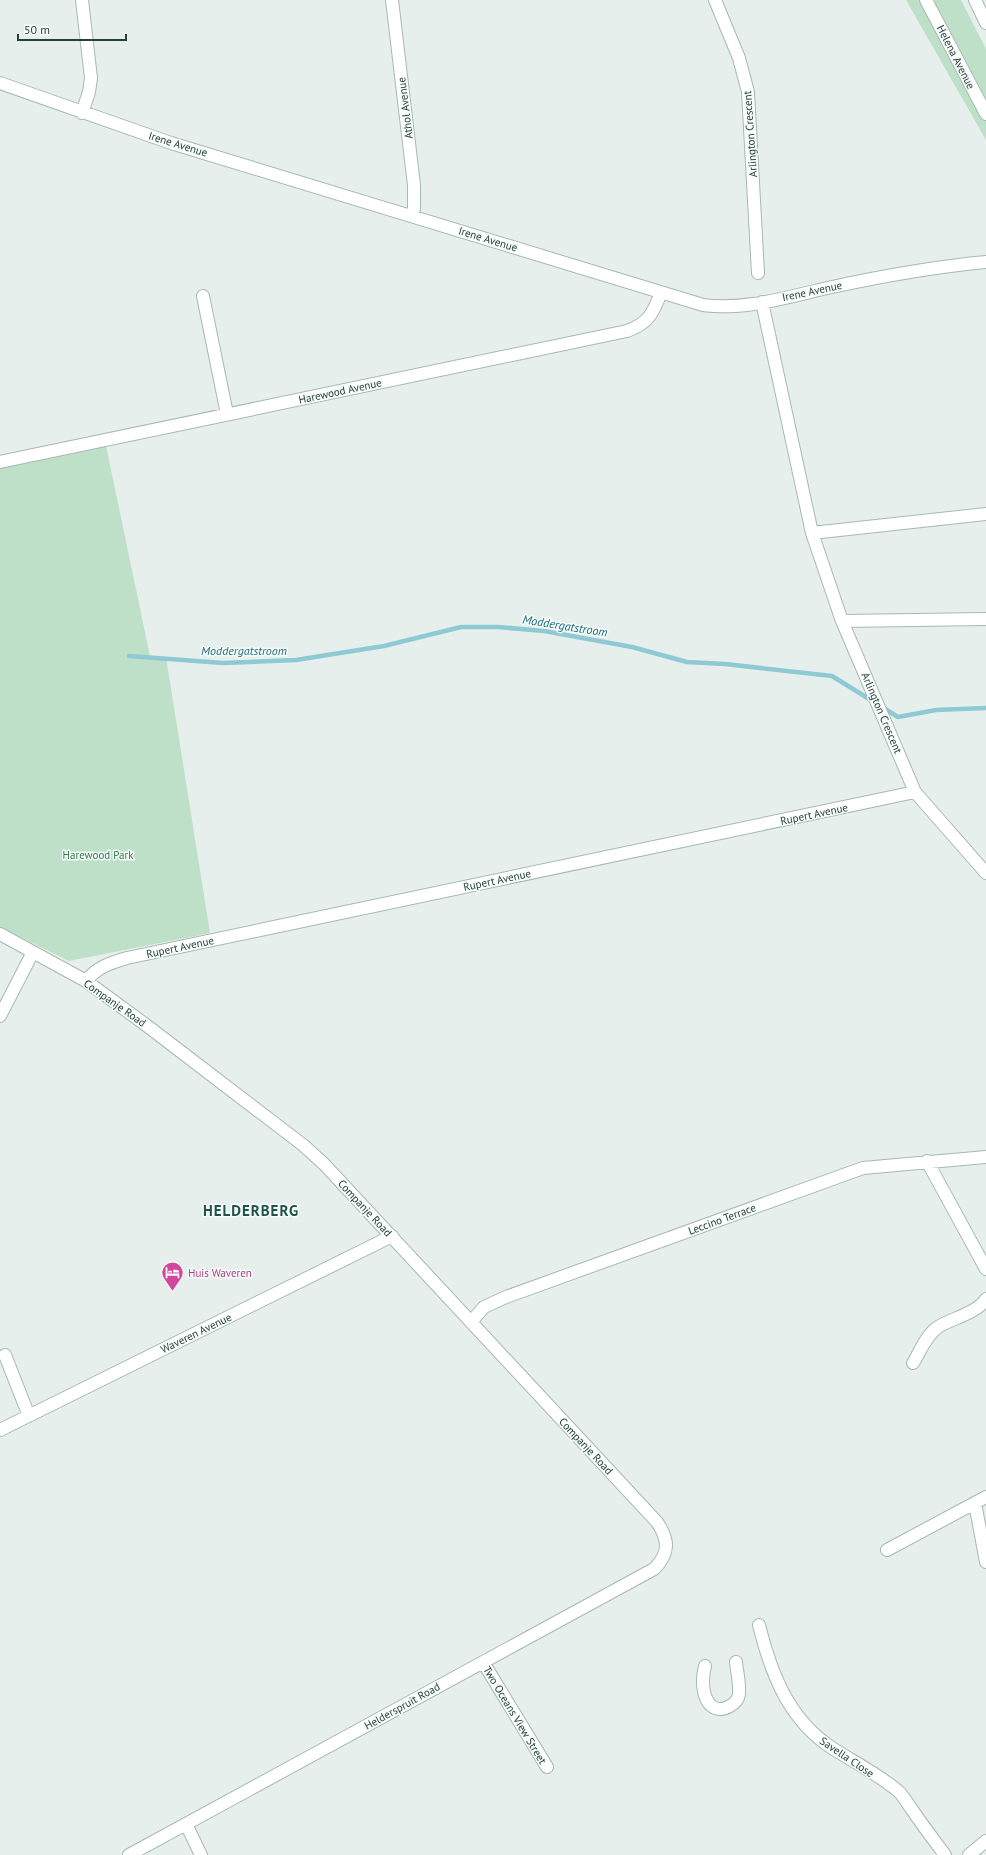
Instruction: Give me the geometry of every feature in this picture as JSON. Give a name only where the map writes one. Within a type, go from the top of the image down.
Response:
[{"type":"street","points":[[82,0],[91,78],[89,92],[82,113]]},
{"type":"street","name":"Athol Avenue","points":[[392,0],[414,185],[414,208],[412,216]]},
{"type":"street","name":"Arlington Crescent","points":[[715,0],[739,58],[748,92],[758,273]]},
{"type":"street","name":"Helena Avenue","points":[[926,0],[986,114]]},
{"type":"street","points":[[975,0],[986,23]]},
{"type":"street","name":"Irene Avenue","points":[[0,83],[171,143],[661,293],[692,302],[714,306],[730,306],[762,302],[899,273],[986,262]]},
{"type":"street","name":"Harewood Avenue","points":[[0,462],[627,331],[639,326],[650,317],[661,293]]},
{"type":"street","points":[[202,296],[227,414]]},
{"type":"street","name":"Arlington Crescent","points":[[762,302],[812,533],[842,621],[915,792],[986,873]]},
{"type":"street","points":[[812,533],[986,514]]},
{"type":"street","points":[[842,621],[986,619]]},
{"type":"street","name":"Rupert Avenue","points":[[86,982],[91,974],[103,966],[127,958],[915,792]]},
{"type":"street","name":"Companje Road","points":[[0,934],[86,982],[146,1025],[303,1145],[324,1164],[657,1522],[664,1532],[666,1550]]},
{"type":"street","points":[[0,1016],[34,952]]},
{"type":"street","name":"Leccino Terrace","points":[[471,1322],[484,1308],[506,1297],[863,1168],[927,1161],[986,1157]]},
{"type":"street","points":[[927,1161],[986,1270]]},
{"type":"street","name":"Waveren Avenue","points":[[0,1430],[392,1236]]},
{"type":"street","points":[[913,1363],[931,1334],[937,1328],[980,1306],[986,1299]]},
{"type":"street","points":[[5,1356],[28,1416]]},
{"type":"street","points":[[887,1550],[981,1500],[986,1562]]},
{"type":"street","name":"Helderspruit Road","points":[[129,1855],[654,1568],[662,1561],[666,1550]]},
{"type":"street","name":"Savella Close","points":[[759,1625],[766,1654],[774,1677],[799,1718],[816,1736],[830,1747],[899,1792],[945,1855]]},
{"type":"street","name":"Two Oceans View Street","points":[[483,1662],[547,1767]]},
{"type":"street","points":[[705,1666],[703,1680],[706,1695],[709,1703],[714,1708],[719,1709],[731,1706],[737,1701],[739,1694],[736,1662]]},
{"type":"street","points":[[186,1824],[201,1855]]},
{"type":"street","points":[[969,1855],[984,1846]]},
{"type":"green space","points":[[906,0],[961,0],[986,49],[986,140]]},
{"type":"green space","name":"Harewood Park","points":[[106,446],[150,656],[166,657],[210,933],[69,961],[0,927],[0,467]]},
{"type":"waterway","name":"Moddergatstroom","points":[[129,656],[223,663],[296,660],[384,646],[461,627],[498,627],[544,631],[632,647],[687,662],[725,664],[832,676],[874,702]]},
{"type":"waterway","name":"Moddergatstroom","points":[[882,707],[898,717],[936,710],[986,708]]},
{"type":"place","name":"Huis Waveren","points":[[172,1292]]},
{"type":"district","name":"HELDERBERG","points":[[251,1211]]}]
